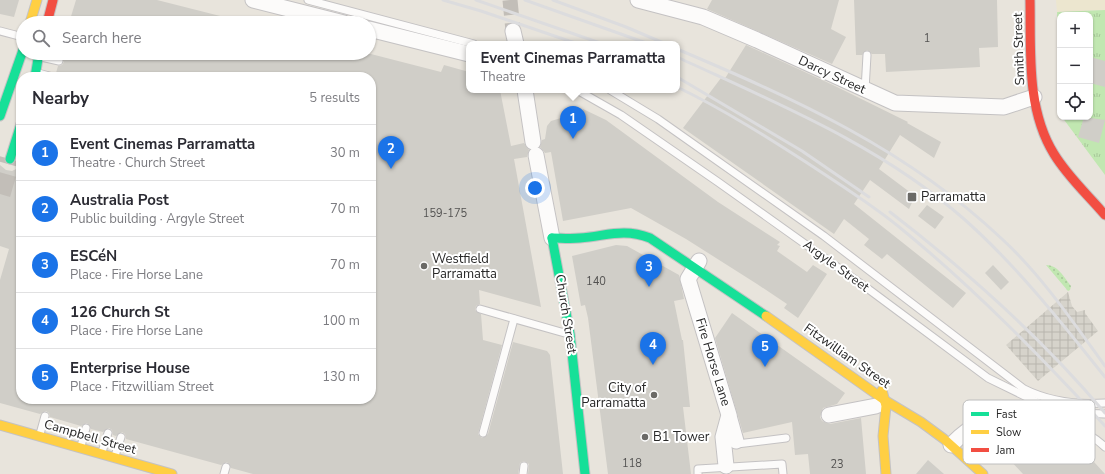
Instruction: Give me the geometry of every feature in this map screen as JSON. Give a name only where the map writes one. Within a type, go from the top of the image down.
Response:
[{"type":"street","points":[[32,16],[37,0]]},
{"type":"street","points":[[49,16],[53,0]]},
{"type":"street","points":[[253,0],[316,16]]},
{"type":"street","name":"Darcy Street","points":[[638,0],[703,17],[757,40],[895,104],[1004,107],[1034,97]]},
{"type":"street","name":"Smith Street","points":[[1030,0],[1034,97],[1036,114],[1044,138],[1063,168],[1105,215]]},
{"type":"street","points":[[376,31],[466,53]]},
{"type":"street","points":[[0,116],[20,60]]},
{"type":"street","points":[[36,72],[38,60]]},
{"type":"street","name":"Church Street","points":[[526,93],[570,334],[585,474]]},
{"type":"street","points":[[10,159],[16,144]]},
{"type":"street","name":"Fitzwilliam Street","points":[[552,238],[572,239],[617,231],[629,231],[650,238],[697,264],[874,383],[882,390],[881,403],[875,400],[869,389],[697,264],[649,227]]},
{"type":"street","points":[[552,238],[578,229]]},
{"type":"street","name":"Fire Horse Lane","points":[[697,264],[688,279],[729,415],[723,436],[726,466]]},
{"type":"street","points":[[829,415],[881,403],[910,416],[951,445],[963,456]]},
{"type":"street","points":[[881,403],[886,420],[883,442],[886,474]]},
{"type":"street","points":[[878,474],[874,430],[881,403]]},
{"type":"street","points":[[886,420],[891,415],[896,414],[910,416]]},
{"type":"street","points":[[729,415],[736,441]]},
{"type":"street","name":"Campbell Street","points":[[0,425],[172,474]]},
{"type":"street","points":[[951,445],[963,432]]},
{"type":"street","points":[[972,464],[983,474]]},
{"type":"lane","points":[[308,0],[368,16]]},
{"type":"lane","points":[[376,18],[466,42]]},
{"type":"lane","points":[[0,31],[16,35]]},
{"type":"lane","points":[[865,91],[867,55]]},
{"type":"lane","name":"Argyle Street","points":[[582,93],[622,115],[718,182],[871,291],[988,378],[1033,400]]},
{"type":"lane","name":"Argyle Street","points":[[615,93],[658,119],[824,236],[1024,389],[1054,400]]},
{"type":"lane","points":[[480,309],[570,334]]},
{"type":"lane","points":[[483,433],[514,319]]},
{"type":"lane","name":"Argyle Street","points":[[1095,414],[1105,414]]},
{"type":"lane","points":[[39,436],[45,416]]},
{"type":"lane","points":[[81,448],[86,428]]},
{"type":"lane","points":[[102,454],[108,433]]},
{"type":"lane","points":[[115,458],[121,438]]},
{"type":"lane","points":[[736,441],[737,444],[786,438]]},
{"type":"lane","points":[[1095,438],[1105,447]]},
{"type":"lane","points":[[698,472],[726,466],[748,467],[782,464],[783,474]]},
{"type":"lane","points":[[523,474],[524,466]]},
{"type":"shaded area","points":[[1056,0],[1105,0],[1105,10],[1057,12]]},
{"type":"shaded area","points":[[1068,292],[1072,306],[1077,312],[1085,310],[1085,313],[1098,331],[1038,381],[1006,345]]},
{"type":"green space","points":[[1105,10],[1105,175],[1064,120],[1093,120],[1093,12],[1057,12]]},
{"type":"green space","points":[[1046,265],[1054,267],[1060,272],[1071,286],[1070,290],[1068,291]]},
{"type":"building","points":[[0,0],[19,0],[14,17],[0,14]]},
{"type":"building","points":[[76,0],[157,0],[220,16],[71,16]]},
{"type":"building","points":[[712,0],[839,0],[831,29],[846,37],[832,64],[707,9]]},
{"type":"building","points":[[854,0],[997,0],[998,47],[979,48],[980,67],[886,72],[885,54],[872,54],[867,50],[862,55],[856,55]]},
{"type":"building","points":[[746,45],[833,85],[908,122],[907,123],[941,142],[934,158],[900,135],[879,169],[915,196],[909,209],[870,180],[854,204],[966,293],[953,308],[887,254],[882,259],[864,245],[869,239],[844,219],[834,234],[683,128],[721,78],[724,80]]},
{"type":"building","name":"Westfield Parramatta","points":[[376,55],[441,72],[444,65],[466,71],[466,93],[501,93],[511,146],[524,143],[529,150],[527,157],[514,159],[541,307],[479,290],[480,304],[476,306],[475,310],[481,314],[483,340],[502,345],[478,434],[482,438],[488,434],[513,342],[547,351],[550,355],[563,474],[528,474],[529,464],[524,461],[520,463],[518,474],[253,474],[231,468],[227,462],[221,465],[126,439],[125,434],[122,432],[116,436],[113,435],[112,430],[109,428],[103,432],[91,429],[87,423],[81,426],[50,417],[49,413],[46,411],[40,414],[0,403],[0,280],[9,249],[0,246],[0,165],[6,170],[12,171],[16,169],[16,404],[376,404],[376,72],[56,72],[58,66],[62,65],[64,62],[63,60],[376,60]]},
{"type":"building","points":[[1093,58],[1105,61],[1105,87],[1093,84]]},
{"type":"building","points":[[583,109],[606,120],[718,202],[780,242],[777,245],[780,246],[777,251],[807,272],[813,265],[827,274],[798,318],[784,308],[787,304],[757,284],[686,239],[631,208],[563,221],[551,152],[545,153],[540,147],[542,140],[545,139],[547,126],[551,121],[561,118],[577,120]]},
{"type":"building","points":[[1093,118],[1105,120],[1099,143],[1078,137],[1083,120],[1093,120]]},
{"type":"building","points":[[927,205],[944,217],[935,229],[918,216]]},
{"type":"building","points":[[616,245],[627,246],[679,275],[684,299],[674,301],[683,340],[690,407],[683,407],[691,474],[608,474],[588,318],[585,305],[581,306],[572,256]]},
{"type":"building","points":[[993,265],[1009,282],[1001,290],[985,273]]},
{"type":"building","points":[[732,313],[845,393],[837,404],[823,408],[820,417],[822,421],[830,424],[861,418],[866,474],[810,474],[808,454],[795,455],[792,422],[743,433],[715,338]]},
{"type":"building","points":[[928,460],[944,474],[916,474]]},
{"type":"building","points":[[1095,463],[1105,474],[1023,474],[1014,464]]},
{"type":"tunnel","points":[[510,0],[513,31]]},
{"type":"tunnel","points":[[0,194],[10,159]]},
{"type":"railway","points":[[443,0],[481,11],[569,41]]},
{"type":"railway","points":[[476,0],[594,41]]},
{"type":"railway","points":[[525,0],[641,41]]},
{"type":"railway","points":[[553,0],[659,41]]},
{"type":"railway","points":[[680,50],[807,107],[889,153],[928,178],[966,207],[1017,253],[1069,316],[1105,366]]},
{"type":"railway","points":[[680,58],[789,109],[862,147],[898,169],[932,193],[964,219],[1020,275],[1105,377]]},
{"type":"railway","points":[[680,79],[802,151],[869,197]]},
{"type":"railway","points":[[680,89],[730,115],[764,136],[849,190],[893,222],[931,253],[982,300],[1081,400]]},
{"type":"railway","points":[[890,212],[948,258],[1003,306],[1055,358],[1094,400]]},
{"type":"railway","points":[[1095,401],[1105,413]]},
{"type":"railway","points":[[1095,415],[1105,426]]},
{"type":"traffic: fast","points":[[0,116],[20,60]]},
{"type":"traffic: fast","points":[[36,72],[38,60]]},
{"type":"traffic: fast","points":[[10,159],[16,140]]},
{"type":"traffic: fast","points":[[552,238],[576,238],[623,233],[650,238],[766,316]]},
{"type":"traffic: fast","points":[[552,238],[570,334],[585,474]]},
{"type":"traffic: slow","points":[[32,16],[37,0]]},
{"type":"traffic: slow","points":[[766,316],[886,401],[921,422],[944,439],[963,456]]},
{"type":"traffic: slow","points":[[882,390],[886,406],[883,436],[886,474]]},
{"type":"traffic: slow","points":[[0,425],[172,474]]},
{"type":"traffic: slow","points":[[972,464],[983,474]]},
{"type":"traffic: jam","points":[[49,16],[53,0]]},
{"type":"traffic: jam","points":[[1030,0],[1031,59],[1034,99],[1045,137],[1065,170],[1105,215]]},
{"type":"place","name":"Event Cinemas Parramatta","points":[[573,139]]},
{"type":"place","name":"Australia Post","points":[[391,169]]},
{"type":"place","name":"Parramatta","points":[[912,197]]},
{"type":"place","name":"Westfield Parramatta","points":[[424,266]]},
{"type":"place","name":"ESCéN","points":[[649,287]]},
{"type":"place","name":"126 Church St","points":[[653,365]]},
{"type":"place","name":"Enterprise House","points":[[765,367]]},
{"type":"place","name":"City of Parramatta","points":[[654,395]]},
{"type":"place","name":"B1 Tower","points":[[645,437]]}]
